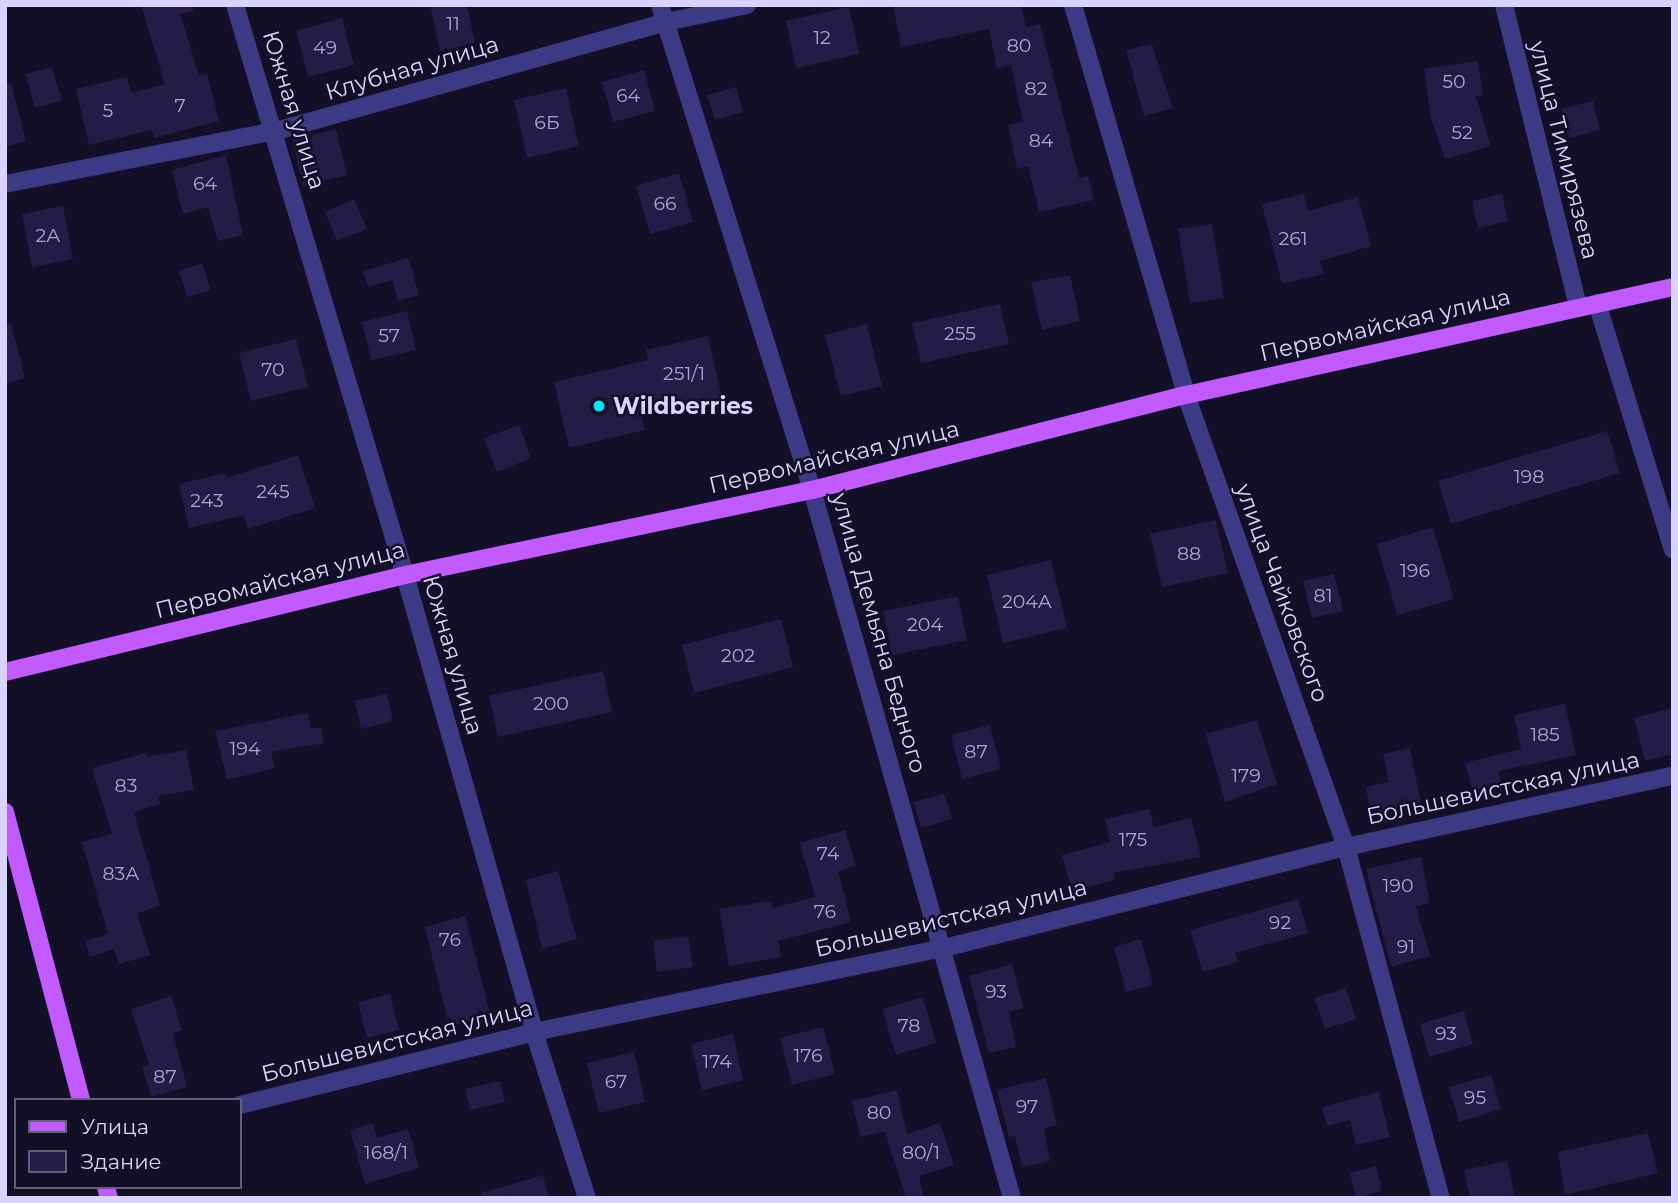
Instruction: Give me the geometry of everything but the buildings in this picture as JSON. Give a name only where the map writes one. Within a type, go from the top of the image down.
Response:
[{"type":"main road","name":"Первомайская улица","points":[[5,672],[405,575],[812,490],[1186,396],[1578,306],[1673,287]]},
{"type":"main road","points":[[5,812],[80,1098]]},
{"type":"street","name":"Южная улица","points":[[235,5],[276,131],[534,1032],[587,1198]]},
{"type":"street","name":"Клубная улица","points":[[5,184],[276,131],[663,14],[747,5]]},
{"type":"street","name":"улица Чайковского","points":[[1073,5],[1186,396],[1346,848],[1441,1198]]},
{"type":"street","name":"улица Тимирязева","points":[[1504,5],[1578,306]]},
{"type":"street","name":"улица Демьяна Бедного","points":[[663,14],[812,490],[944,948],[1012,1198]]},
{"type":"street","points":[[1597,303],[1673,550]]},
{"type":"street","name":"Большевистская улица","points":[[242,1105],[534,1032],[944,948],[1346,848],[1673,776]]},
{"type":"place","name":"Wildberries","points":[[599,406]]}]
